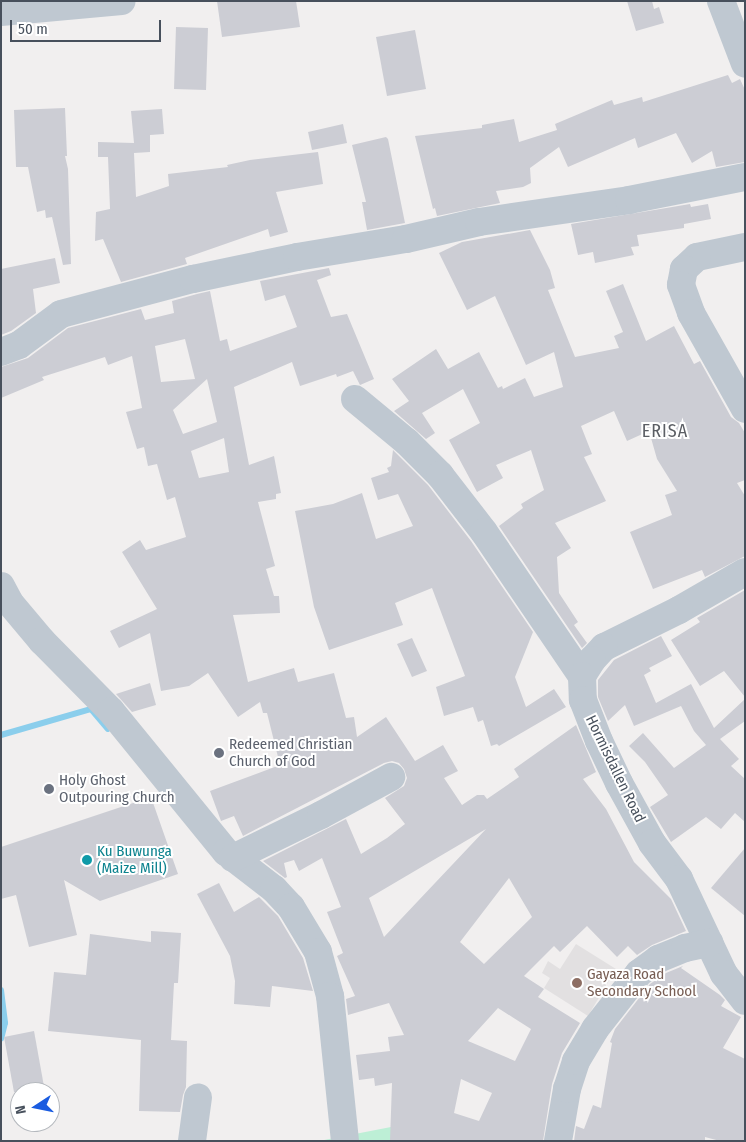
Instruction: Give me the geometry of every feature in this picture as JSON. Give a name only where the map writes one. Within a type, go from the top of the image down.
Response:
[{"type":"street","points":[[1,12],[121,1]]},
{"type":"street","points":[[720,1],[745,64]]},
{"type":"street","points":[[1,352],[19,345],[61,314],[193,279],[297,257],[406,239],[479,222],[629,200],[745,177]]},
{"type":"street","points":[[745,247],[697,257],[684,269],[681,285],[691,313],[745,409]]},
{"type":"street","points":[[355,399],[407,442],[440,475],[484,532],[582,676],[592,660],[604,648],[679,610],[745,572]]},
{"type":"street","points":[[1,586],[10,603],[42,641],[111,711],[226,852],[274,889],[291,907],[318,952],[330,996],[345,1141]]},
{"type":"street","name":"Hormisdallen Road","points":[[582,676],[583,700],[599,741],[652,843],[679,879],[724,974],[745,1001]]},
{"type":"street","points":[[233,858],[321,815],[391,777]]},
{"type":"street","points":[[558,1141],[570,1080],[576,1061],[595,1029],[639,972],[658,959],[685,948],[709,943]]},
{"type":"street","points":[[192,1141],[198,1097]]},
{"type":"shaded area","name":"Gayaza Road Secondary School","points":[[576,944],[616,969],[588,1016],[544,988],[550,978],[542,973],[548,961],[560,969]]},
{"type":"green space","points":[[391,1127],[484,1141],[319,1141]]},
{"type":"building","points":[[217,1],[296,1],[300,27],[222,37]]},
{"type":"building","points":[[627,1],[652,1],[654,9],[659,7],[664,23],[636,31]]},
{"type":"building","points":[[176,27],[208,28],[206,90],[174,89]]},
{"type":"building","points":[[415,30],[426,89],[387,96],[376,37]]},
{"type":"building","points":[[728,75],[732,83],[740,79],[745,90],[745,162],[716,167],[712,151],[692,163],[676,133],[638,148],[635,138],[568,167],[559,147],[530,168],[531,183],[523,187],[496,191],[500,203],[437,216],[435,208],[433,209],[415,136],[482,128],[482,125],[514,119],[519,142],[557,130],[555,124],[612,100],[614,105],[642,97],[643,102]]},
{"type":"building","points":[[65,108],[67,156],[65,156],[68,169],[71,264],[63,265],[52,217],[46,218],[45,210],[37,212],[28,167],[16,167],[14,110]]},
{"type":"building","points":[[162,109],[164,134],[150,135],[150,152],[134,153],[136,197],[169,186],[168,174],[228,167],[227,165],[250,160],[318,152],[323,184],[276,192],[288,232],[270,237],[268,229],[185,258],[187,264],[121,282],[103,239],[95,241],[96,212],[110,209],[108,157],[98,157],[98,142],[134,143],[131,111]]},
{"type":"building","points":[[343,124],[347,143],[312,150],[308,132]]},
{"type":"building","points":[[386,137],[388,139],[405,223],[367,230],[362,202],[366,202],[352,145]]},
{"type":"building","points":[[690,204],[691,207],[708,204],[711,219],[684,224],[684,228],[637,235],[639,246],[631,247],[634,255],[595,263],[593,252],[578,255],[571,224]]},
{"type":"building","points":[[530,230],[550,270],[555,288],[548,290],[575,357],[619,348],[614,336],[623,332],[606,291],[623,284],[646,341],[674,326],[694,364],[700,361],[731,417],[739,423],[745,433],[745,480],[737,483],[745,496],[745,556],[705,577],[702,570],[653,589],[630,532],[672,515],[665,495],[677,491],[657,459],[649,431],[627,441],[614,411],[581,426],[592,454],[584,457],[606,501],[555,523],[571,548],[557,557],[559,593],[578,622],[574,625],[587,643],[582,648],[499,526],[523,508],[521,504],[544,490],[531,450],[496,465],[503,478],[477,492],[449,440],[480,423],[463,389],[422,413],[435,433],[426,439],[394,411],[409,401],[392,379],[436,349],[448,369],[479,352],[498,388],[502,386],[503,389],[525,378],[534,397],[563,387],[554,352],[526,365],[495,296],[467,310],[439,253],[462,242]]},
{"type":"building","points":[[55,258],[60,283],[33,289],[36,313],[11,331],[1,335],[1,269]]},
{"type":"building","points":[[329,268],[331,275],[317,280],[331,317],[347,314],[374,379],[360,385],[353,371],[337,377],[336,374],[300,386],[292,362],[234,387],[249,465],[274,456],[281,493],[276,494],[276,499],[258,502],[275,566],[266,569],[274,596],[279,596],[280,613],[233,615],[248,682],[294,668],[298,682],[334,673],[346,718],[354,717],[357,737],[386,717],[415,761],[443,745],[458,771],[444,778],[462,805],[477,795],[484,795],[487,799],[519,777],[514,769],[576,725],[596,772],[583,779],[606,809],[634,862],[671,899],[686,931],[652,945],[637,955],[628,946],[617,957],[587,926],[560,952],[554,946],[524,976],[544,989],[538,997],[580,1023],[562,1053],[552,1084],[543,1141],[390,1141],[392,1083],[375,1086],[374,1078],[359,1080],[356,1055],[390,1051],[388,1037],[404,1035],[389,1003],[348,1015],[346,999],[355,996],[337,956],[343,953],[327,912],[341,907],[322,858],[299,871],[294,860],[284,863],[287,877],[285,878],[263,861],[346,819],[361,854],[387,838],[405,824],[385,798],[404,786],[407,778],[404,769],[399,763],[392,761],[384,763],[243,836],[234,816],[221,821],[210,791],[280,765],[267,713],[263,713],[260,702],[238,717],[208,673],[189,686],[161,691],[150,633],[119,648],[110,631],[157,609],[122,552],[140,540],[146,550],[186,537],[175,497],[167,500],[157,464],[148,466],[144,447],[137,449],[126,412],[142,408],[132,356],[108,365],[105,357],[42,377],[44,380],[1,398],[1,367],[28,358],[68,328],[141,309],[145,320],[174,313],[172,301],[197,294],[210,291],[220,341],[227,339],[230,351],[297,327],[285,295],[265,301],[260,281]],"holes":[[[185,339],[195,379],[161,382],[155,346]],[[207,379],[217,422],[183,434],[173,410]],[[224,438],[229,472],[199,478],[191,451]],[[486,829],[384,937],[369,898]],[[509,878],[532,917],[484,964],[460,942]],[[498,1008],[531,1029],[515,1061],[468,1041]],[[461,1079],[492,1093],[479,1121],[454,1113]]]},
{"type":"building","points":[[393,450],[428,485],[471,541],[533,632],[515,677],[526,707],[554,689],[566,707],[499,746],[497,744],[491,746],[483,720],[478,722],[473,707],[444,716],[436,687],[465,676],[432,588],[395,603],[403,625],[329,650],[314,607],[295,511],[333,504],[362,493],[376,539],[413,526],[398,494],[378,500],[371,478],[389,472],[387,468],[391,466]]},
{"type":"building","points":[[745,590],[745,697],[724,671],[700,686],[671,640],[700,622],[697,618]]},
{"type":"building","points":[[661,636],[672,656],[649,668],[651,671],[644,675],[656,703],[691,684],[714,728],[745,699],[745,721],[720,739],[739,759],[731,766],[745,779],[745,822],[735,813],[721,829],[706,817],[671,842],[650,807],[668,795],[645,762],[629,746],[643,733],[674,768],[706,745],[694,731],[681,706],[634,726],[625,705],[608,721],[598,697],[598,680],[614,660]]},
{"type":"building","points":[[412,638],[427,671],[412,677],[397,644]]},
{"type":"building","points":[[150,683],[156,705],[132,712],[116,694]]},
{"type":"building","name":"Ku Buwunga (Maize Mill)","points":[[151,797],[178,874],[100,901],[64,880],[77,935],[29,947],[16,895],[1,899],[1,847]]},
{"type":"building","points":[[745,848],[745,916],[711,888]]},
{"type":"building","points":[[219,883],[234,912],[259,897],[278,916],[303,958],[313,991],[272,986],[270,1007],[234,1004],[235,981],[230,956],[197,894]]},
{"type":"building","points":[[151,931],[181,933],[178,983],[174,983],[171,1040],[187,1041],[186,1087],[180,1112],[139,1111],[141,1040],[48,1031],[54,972],[86,975],[90,934],[151,942]]},
{"type":"building","points":[[683,966],[681,968],[725,1000],[721,1006],[741,1017],[723,1048],[745,1059],[745,1141],[720,1141],[705,1137],[705,1141],[574,1141],[576,1126],[584,1129],[593,1105],[601,1108],[612,1043],[610,1042],[615,1029],[650,984],[666,973]]},
{"type":"building","points":[[34,1031],[43,1082],[12,1082],[4,1037]]},
{"type":"waterway","points":[[1,735],[91,709],[108,729]]},
{"type":"waterway","points":[[1,990],[5,1023],[1,1039]]},
{"type":"place","name":"Redeemed Christian Church of God","points":[[219,753]]},
{"type":"place","name":"Holy Ghost Outpouring Church","points":[[49,789]]},
{"type":"place","name":"Ku Buwunga (Maize Mill)","points":[[87,860]]},
{"type":"place","name":"Gayaza Road Secondary School","points":[[577,983]]},
{"type":"district","name":"ERISA","points":[[665,431]]}]
